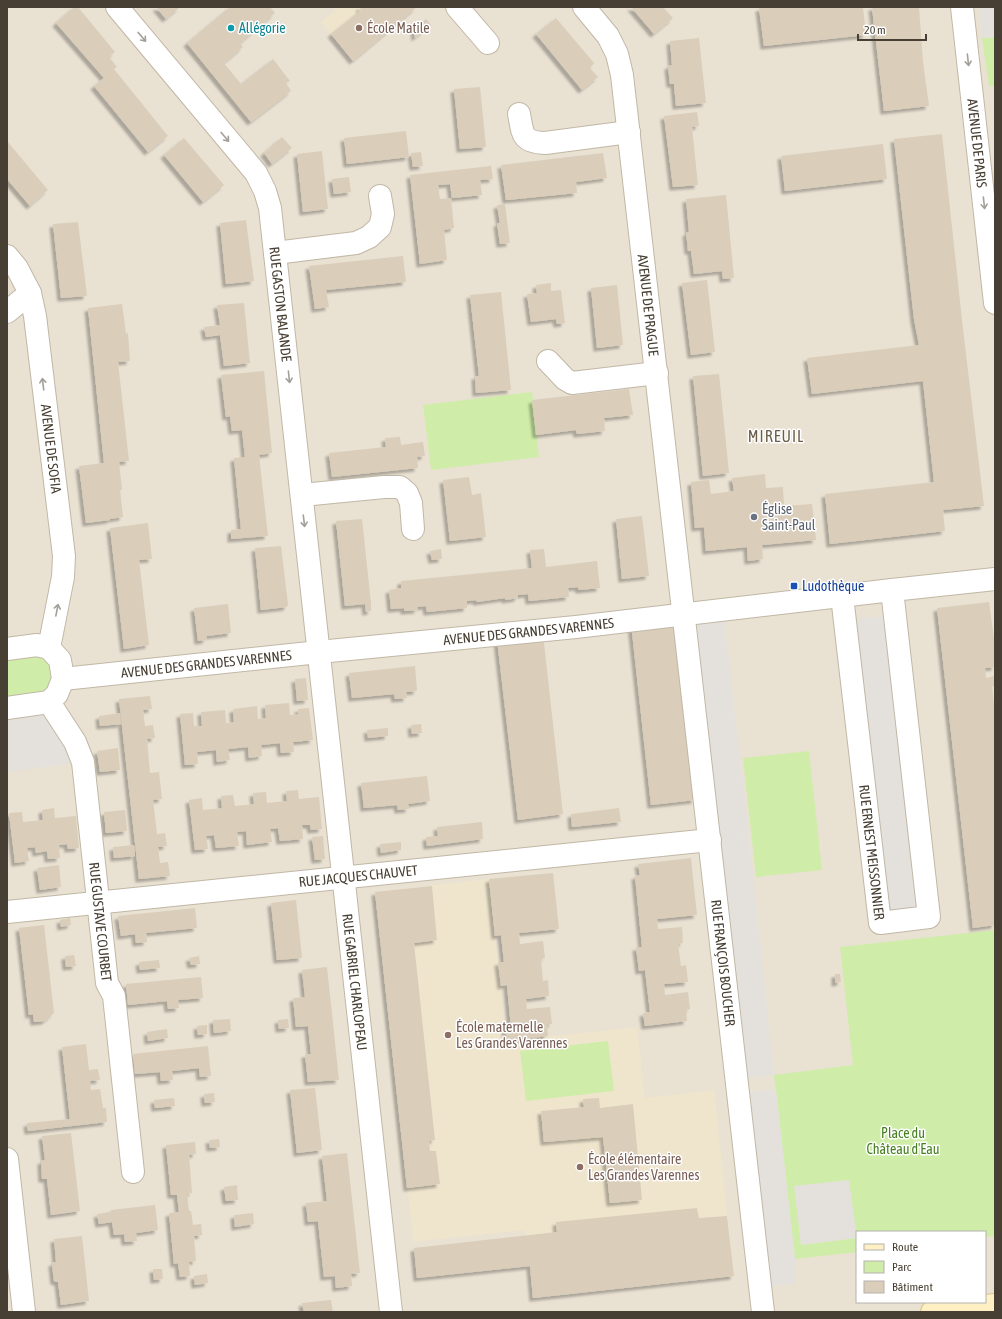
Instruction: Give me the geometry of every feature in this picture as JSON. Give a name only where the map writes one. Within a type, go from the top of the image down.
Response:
[{"type":"street","name":"RUE GASTON BALANDE","points":[[117,7],[256,173],[265,191],[270,208],[319,652]]},
{"type":"street","points":[[457,7],[488,43]]},
{"type":"street","name":"AVENUE DE PRAGUE","points":[[584,7],[608,36],[617,54],[622,75],[684,614]]},
{"type":"street","name":"AVENUE DE PARIS","points":[[962,7],[995,303]]},
{"type":"street","points":[[519,114],[524,134],[526,138],[532,142],[545,143],[629,132]]},
{"type":"street","points":[[275,253],[356,243],[369,238],[380,227],[383,214],[380,196]]},
{"type":"street","name":"AVENUE DE SOFIA","points":[[7,256],[17,268],[30,293],[35,316],[64,556],[63,577],[49,648]]},
{"type":"street","points":[[7,312],[30,293]]},
{"type":"street","points":[[548,361],[565,379],[572,383],[657,373]]},
{"type":"street","points":[[302,495],[384,487],[400,487],[407,493],[411,503],[413,529]]},
{"type":"street","name":"AVENUE DES GRANDES VARENNES","points":[[62,679],[319,652],[454,640],[995,579]]},
{"type":"street","name":"RUE ERNEST MEISSONNIER","points":[[842,596],[880,923],[929,917],[892,590]]},
{"type":"street","name":"RUE FRANÇOIS BOUCHER","points":[[684,614],[763,1312]]},
{"type":"street","points":[[7,649],[37,645],[49,648],[60,660],[62,679],[57,694],[49,702],[7,708]]},
{"type":"street","name":"RUE GABRIEL CHARLOPEAU","points":[[319,652],[391,1312]]},
{"type":"street","name":"RUE GUSTAVE COURBET","points":[[49,702],[75,742],[83,762],[107,984],[114,996],[133,1172]]},
{"type":"street","name":"RUE JACQUES CHAUVET","points":[[7,912],[99,901],[710,840]]},
{"type":"street","points":[[7,1159],[24,1312]]},
{"type":"street","points":[[932,1312],[995,1305]]},
{"type":"shaded area","points":[[7,7],[995,7],[995,1312],[7,1312]]},
{"type":"shaded area","name":"École Matile","points":[[332,7],[417,7],[353,61],[321,22],[335,11]]},
{"type":"shaded area","points":[[979,7],[995,7],[995,37],[982,38]]},
{"type":"shaded area","points":[[723,610],[749,835],[732,837],[749,836],[774,1075],[736,1079],[684,614]]},
{"type":"shaded area","points":[[895,615],[929,917],[880,923],[845,620]]},
{"type":"shaded area","points":[[49,702],[83,762],[7,772],[7,708]]},
{"type":"shaded area","name":"École élémentaire Les Grandes Varennes","points":[[489,879],[507,1041],[637,1027],[645,1098],[714,1090],[734,1276],[533,1298],[525,1230],[413,1242],[375,892]]},
{"type":"shaded area","points":[[776,1089],[795,1259],[796,1284],[768,1286],[748,1093]]},
{"type":"shaded area","points":[[849,1180],[856,1238],[801,1245],[794,1186]]},
{"type":"green space","points":[[995,37],[995,86],[989,86],[982,38]]},
{"type":"green space","points":[[532,392],[539,457],[431,470],[423,405]]},
{"type":"green space","points":[[49,648],[57,694],[7,708],[7,649]]},
{"type":"green space","points":[[809,751],[822,870],[756,877],[743,758]]},
{"type":"green space","name":"Place du Château d'Eau","points":[[995,930],[995,1236],[986,1237],[986,1231],[856,1231],[856,1252],[795,1259],[774,1075],[853,1065],[840,947]]},
{"type":"green space","points":[[608,1041],[614,1091],[526,1101],[520,1051]]},
{"type":"building","points":[[74,7],[78,7],[115,52],[109,57],[117,67],[114,69],[168,136],[148,152],[94,86],[104,78],[56,23]]},
{"type":"building","points":[[156,7],[180,7],[166,19]]},
{"type":"building","points":[[230,7],[270,7],[275,13],[240,43],[243,47],[224,63],[241,84],[273,59],[290,81],[286,83],[291,91],[251,122],[187,43]]},
{"type":"building","name":"École Matile","points":[[359,7],[417,7],[353,61],[331,34],[361,10]]},
{"type":"building","points":[[631,7],[663,7],[673,18],[654,34]]},
{"type":"building","points":[[863,7],[866,35],[764,46],[759,8]]},
{"type":"building","points":[[872,7],[919,7],[923,62],[929,106],[884,111]]},
{"type":"building","points":[[556,18],[594,63],[590,68],[598,77],[582,90],[536,34]]},
{"type":"building","points":[[426,19],[431,25],[415,38],[414,29]]},
{"type":"building","points":[[699,38],[706,103],[676,106],[674,84],[670,84],[668,66],[672,65],[670,41]]},
{"type":"building","points":[[480,87],[486,147],[460,149],[454,89]]},
{"type":"building","points":[[697,112],[699,126],[692,127],[698,185],[673,187],[664,116]]},
{"type":"building","points":[[406,131],[409,157],[347,164],[344,138]]},
{"type":"building","points":[[942,134],[984,506],[943,510],[945,531],[830,544],[825,494],[934,482],[923,381],[812,394],[807,358],[919,345],[914,319],[894,139]]},
{"type":"building","points":[[282,137],[292,148],[272,164],[264,153]]},
{"type":"building","points":[[184,138],[224,185],[203,202],[164,155]]},
{"type":"building","points":[[7,141],[48,190],[30,206],[7,179]]},
{"type":"building","points":[[883,144],[887,179],[785,191],[781,156]]},
{"type":"building","points":[[322,151],[328,209],[303,212],[297,154]]},
{"type":"building","points":[[421,152],[423,166],[413,167],[411,153]]},
{"type":"building","points":[[603,153],[607,178],[576,182],[577,193],[506,200],[501,165]]},
{"type":"building","points":[[491,166],[493,179],[480,180],[482,195],[452,198],[450,184],[438,185],[440,199],[451,198],[454,228],[444,230],[447,260],[420,264],[410,175]]},
{"type":"building","points":[[349,177],[351,192],[334,194],[332,179]]},
{"type":"building","points":[[726,195],[734,278],[723,279],[722,271],[694,274],[691,251],[688,251],[686,233],[689,232],[686,199]]},
{"type":"building","points":[[505,204],[510,243],[500,244],[497,223],[500,223],[497,205]]},
{"type":"building","points":[[246,220],[254,281],[226,284],[220,223]]},
{"type":"building","points":[[78,222],[87,295],[61,298],[53,224]]},
{"type":"building","points":[[403,256],[406,282],[326,290],[329,307],[315,309],[309,266]]},
{"type":"building","points":[[707,280],[715,352],[691,355],[682,283]]},
{"type":"building","points":[[551,283],[551,291],[561,290],[565,323],[557,324],[556,319],[531,322],[527,294],[537,293],[536,285]]},
{"type":"building","points":[[617,285],[623,345],[597,348],[591,288]]},
{"type":"building","points":[[501,292],[511,390],[476,393],[475,376],[479,376],[470,295]]},
{"type":"building","points":[[244,303],[250,363],[224,366],[220,335],[206,337],[204,327],[220,325],[217,305]]},
{"type":"building","points":[[122,304],[126,334],[128,333],[130,361],[118,362],[129,461],[119,462],[123,517],[86,523],[79,466],[104,463],[88,308]]},
{"type":"building","points":[[264,371],[272,453],[259,455],[268,536],[231,539],[231,530],[241,529],[234,458],[245,457],[242,430],[232,431],[230,416],[226,417],[221,375]]},
{"type":"building","points":[[719,374],[729,473],[703,476],[693,376]]},
{"type":"building","points":[[629,389],[633,415],[604,418],[605,431],[577,434],[576,430],[536,435],[532,400]]},
{"type":"building","points":[[400,437],[401,445],[423,442],[425,456],[417,457],[418,468],[332,477],[329,453],[386,447],[385,438]]},
{"type":"building","name":"Église Saint-Paul","points":[[765,474],[766,488],[783,487],[784,506],[812,504],[816,540],[762,545],[763,559],[748,561],[747,547],[706,551],[704,527],[695,528],[691,482],[709,480],[711,494],[734,491],[732,478]]},
{"type":"building","points":[[469,477],[472,495],[481,493],[486,537],[450,541],[443,480]]},
{"type":"building","points":[[642,516],[649,576],[622,579],[616,519]]},
{"type":"building","points":[[362,519],[371,603],[371,611],[366,612],[365,604],[345,606],[336,521]]},
{"type":"building","points":[[148,523],[152,559],[139,560],[149,645],[124,649],[110,528]]},
{"type":"building","points":[[281,546],[288,604],[287,607],[261,610],[255,548]]},
{"type":"building","points":[[441,549],[442,559],[432,560],[430,551]]},
{"type":"building","points":[[544,549],[546,567],[597,561],[600,588],[579,590],[578,587],[568,588],[569,597],[529,601],[528,594],[518,595],[518,598],[505,600],[505,598],[477,602],[476,600],[467,601],[467,608],[427,612],[426,606],[417,607],[418,610],[404,611],[404,608],[391,609],[389,590],[401,588],[401,581],[532,568],[530,550]]},
{"type":"building","points":[[989,602],[995,646],[995,667],[985,668],[986,678],[994,676],[995,680],[995,686],[992,686],[995,713],[995,925],[973,928],[937,608]]},
{"type":"building","points":[[228,604],[231,633],[207,636],[206,640],[198,641],[194,608]]},
{"type":"building","points":[[676,619],[695,800],[651,805],[631,623]]},
{"type":"building","points":[[543,634],[563,814],[518,820],[497,639]]},
{"type":"building","points":[[415,666],[417,691],[406,692],[407,698],[395,699],[394,694],[352,698],[349,673]]},
{"type":"building","points":[[306,678],[308,700],[297,701],[295,679]]},
{"type":"building","points":[[150,696],[152,709],[143,710],[145,726],[153,725],[155,738],[147,739],[150,773],[159,772],[162,799],[153,800],[157,834],[165,833],[167,846],[158,847],[160,863],[168,862],[170,876],[139,879],[119,699]]},
{"type":"building","points":[[289,703],[290,715],[298,714],[298,709],[309,708],[313,740],[293,742],[294,752],[281,753],[280,743],[261,745],[262,756],[249,758],[248,747],[228,749],[230,760],[217,762],[216,750],[197,752],[198,764],[185,765],[180,714],[193,713],[194,726],[202,726],[201,712],[225,710],[226,723],[234,722],[233,709],[257,706],[258,719],[266,718],[265,705]]},
{"type":"building","points":[[120,713],[121,724],[100,726],[99,716]]},
{"type":"building","points":[[421,724],[422,733],[412,734],[411,725]]},
{"type":"building","points":[[388,728],[388,736],[368,738],[367,730]]},
{"type":"building","points":[[118,748],[120,770],[100,772],[97,751]]},
{"type":"building","points":[[427,776],[430,801],[408,804],[409,809],[398,810],[397,805],[364,808],[361,783]]},
{"type":"building","points":[[298,790],[299,799],[319,797],[322,829],[311,830],[310,825],[302,825],[303,839],[280,841],[278,828],[270,829],[272,842],[247,845],[246,831],[237,832],[239,846],[216,848],[214,835],[206,836],[208,849],[195,850],[189,800],[202,798],[203,810],[222,808],[221,796],[233,795],[235,806],[254,804],[253,793],[266,792],[267,803],[287,801],[286,791]]},
{"type":"building","points":[[54,808],[55,818],[76,816],[79,848],[68,849],[67,844],[59,845],[60,858],[48,859],[47,851],[36,853],[35,847],[27,848],[29,861],[15,863],[9,813],[22,812],[23,822],[43,820],[42,810]]},
{"type":"building","points":[[619,808],[621,822],[572,827],[571,814]]},
{"type":"building","points":[[125,810],[127,831],[106,833],[104,812]]},
{"type":"building","points":[[482,822],[483,839],[427,846],[426,837],[438,836],[437,827]]},
{"type":"building","points":[[323,836],[325,859],[315,860],[312,837]]},
{"type":"building","points":[[401,842],[401,850],[381,853],[380,844]]},
{"type":"building","points":[[134,845],[135,856],[114,858],[113,847]]},
{"type":"building","points":[[691,858],[697,915],[657,919],[658,929],[682,927],[683,943],[678,944],[681,966],[686,965],[688,982],[664,984],[665,995],[688,992],[690,1009],[686,1010],[687,1021],[645,1026],[643,1013],[650,1012],[645,970],[639,971],[636,947],[642,947],[635,876],[640,875],[638,864]]},
{"type":"building","points":[[59,865],[61,887],[40,890],[37,868]]},
{"type":"building","points":[[553,873],[559,929],[519,933],[520,944],[543,941],[545,958],[541,959],[543,981],[548,980],[549,996],[526,999],[527,1009],[550,1007],[552,1024],[547,1024],[548,1036],[507,1041],[505,1028],[511,1028],[507,985],[501,986],[498,962],[504,962],[501,935],[495,936],[489,879]]},
{"type":"building","points":[[432,886],[437,940],[414,943],[435,1140],[429,1141],[430,1151],[436,1151],[440,1184],[407,1188],[375,892]]},
{"type":"building","points":[[296,900],[302,958],[277,960],[271,903]]},
{"type":"building","points":[[195,908],[197,928],[146,933],[147,942],[136,943],[135,934],[121,936],[118,916]]},
{"type":"building","points":[[70,918],[71,925],[61,927],[60,920]]},
{"type":"building","points":[[44,925],[54,1013],[45,1021],[34,1022],[33,1014],[29,1015],[19,928]]},
{"type":"building","points":[[74,955],[76,966],[66,967],[65,956]]},
{"type":"building","points":[[199,956],[200,964],[191,965],[189,958]]},
{"type":"building","points":[[159,960],[160,968],[140,970],[139,962]]},
{"type":"building","points":[[327,967],[339,1080],[308,1082],[305,1054],[311,1054],[308,1026],[296,1027],[293,998],[305,997],[302,970]]},
{"type":"building","points":[[835,974],[840,974],[841,982],[835,983]]},
{"type":"building","points":[[201,977],[203,998],[178,1000],[179,1008],[168,1009],[167,1001],[128,1005],[126,984]]},
{"type":"building","points":[[230,1019],[231,1031],[214,1033],[213,1020]]},
{"type":"building","points":[[288,1019],[289,1028],[279,1029],[278,1020]]},
{"type":"building","points":[[207,1025],[207,1034],[198,1035],[197,1026]]},
{"type":"building","points":[[167,1029],[168,1038],[148,1041],[147,1032]]},
{"type":"building","points":[[86,1044],[89,1070],[98,1069],[100,1080],[90,1081],[91,1090],[100,1089],[103,1108],[106,1108],[107,1122],[28,1131],[27,1123],[70,1119],[62,1047]]},
{"type":"building","points":[[208,1046],[211,1076],[200,1077],[199,1068],[172,1071],[173,1080],[161,1081],[160,1072],[135,1074],[133,1054]]},
{"type":"building","points":[[315,1088],[322,1150],[297,1153],[290,1090]]},
{"type":"building","points":[[214,1093],[215,1102],[205,1103],[204,1094]]},
{"type":"building","points":[[174,1098],[175,1106],[155,1108],[154,1100]]},
{"type":"building","points":[[599,1098],[600,1108],[633,1104],[642,1200],[610,1203],[603,1137],[544,1142],[541,1111],[584,1107],[583,1099]]},
{"type":"building","points":[[71,1133],[80,1211],[51,1215],[47,1179],[42,1179],[41,1161],[45,1160],[42,1136]]},
{"type":"building","points":[[219,1139],[220,1147],[210,1148],[209,1140]]},
{"type":"building","points":[[195,1142],[196,1154],[189,1155],[192,1193],[187,1194],[189,1211],[191,1211],[193,1225],[201,1224],[202,1235],[194,1236],[196,1261],[189,1262],[190,1276],[180,1277],[178,1263],[174,1264],[169,1213],[179,1212],[177,1195],[171,1195],[166,1145]]},
{"type":"building","points":[[347,1153],[360,1273],[351,1274],[352,1286],[336,1288],[335,1276],[324,1277],[318,1221],[308,1222],[306,1203],[327,1201],[322,1156]]},
{"type":"building","points":[[237,1185],[238,1200],[226,1201],[224,1187]]},
{"type":"building","points":[[155,1205],[158,1230],[136,1233],[137,1241],[125,1242],[124,1234],[114,1235],[112,1222],[99,1224],[97,1214],[111,1212],[111,1210]]},
{"type":"building","points":[[697,1208],[699,1218],[727,1216],[734,1276],[533,1298],[530,1266],[417,1278],[414,1248],[557,1232],[556,1222]]},
{"type":"building","points":[[253,1213],[254,1224],[235,1227],[234,1215]]},
{"type":"building","points":[[82,1236],[89,1301],[61,1305],[58,1282],[54,1281],[53,1273],[52,1263],[56,1262],[54,1239]]},
{"type":"building","points":[[153,1269],[162,1269],[163,1279],[154,1280]]},
{"type":"building","points":[[207,1274],[208,1283],[195,1285],[194,1276]]},
{"type":"building","points":[[331,1300],[333,1312],[304,1312],[302,1303]]},
{"type":"place","name":"Allégorie","points":[[231,28]]},
{"type":"place","name":"École Matile","points":[[359,28]]},
{"type":"place","name":"Église Saint-Paul","points":[[754,517]]},
{"type":"place","name":"Ludothèque","points":[[794,586]]},
{"type":"place","name":"École maternelle Les Grandes Varennes","points":[[448,1035]]},
{"type":"place","name":"École élémentaire Les Grandes Varennes","points":[[580,1167]]},
{"type":"district","name":"MIREUIL","points":[[776,436]]}]
